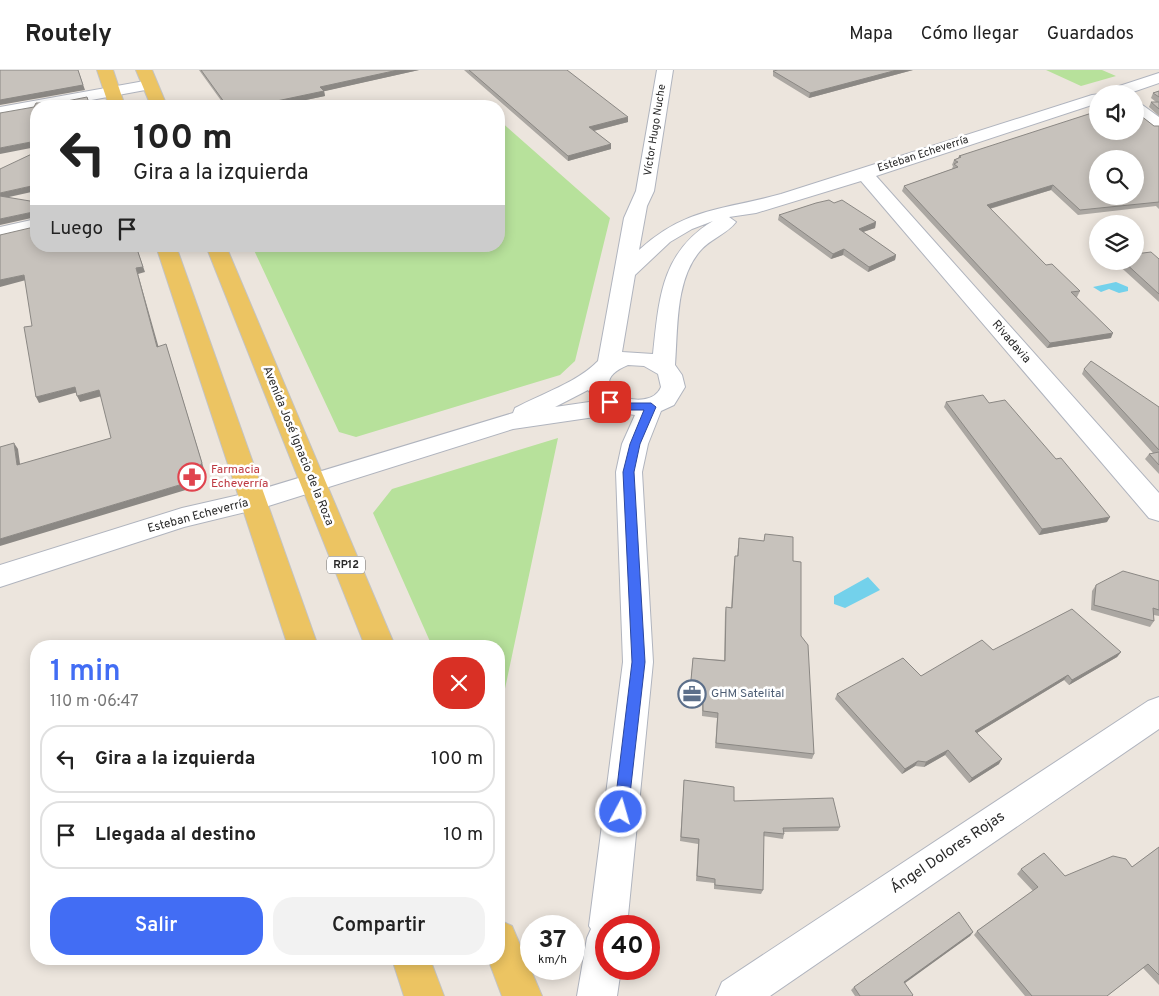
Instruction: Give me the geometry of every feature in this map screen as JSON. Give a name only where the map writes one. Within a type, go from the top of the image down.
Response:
[{"type":"main road","points":[[105,70],[115,99]]},
{"type":"main road","points":[[147,77],[157,100]]},
{"type":"main road","points":[[168,252],[301,640]]},
{"type":"main road","name":"Avenida José Ignacio de la Roza","points":[[218,252],[378,640]]},
{"type":"main road","points":[[505,954],[522,996]]},
{"type":"main road","points":[[413,965],[424,996]]},
{"type":"street","name":"Víctor Hugo Nuche","points":[[625,273],[637,206],[645,191],[665,70]]},
{"type":"street","points":[[1122,74],[1142,83]]},
{"type":"street","points":[[115,99],[147,77]]},
{"type":"street","name":"Esteban Echeverría","points":[[1136,85],[1159,78]]},
{"type":"street","name":"Esteban Echeverría","points":[[625,273],[673,231],[697,219],[721,212],[749,208],[1089,100]]},
{"type":"street","points":[[0,112],[30,109]]},
{"type":"street","points":[[1144,114],[1159,125]]},
{"type":"street","name":"Rivadavia","points":[[864,173],[1159,512]]},
{"type":"street","name":"Víctor Hugo Nuche","points":[[645,191],[649,207],[647,230],[654,246]]},
{"type":"street","name":"Esteban Echeverría","points":[[663,366],[673,282],[689,248],[696,240],[749,208]]},
{"type":"street","points":[[0,233],[30,226]]},
{"type":"street","points":[[654,246],[673,282]]},
{"type":"street","points":[[603,370],[625,358],[640,358],[663,366],[672,375],[675,384],[672,393],[664,401],[651,407],[638,408],[620,406],[610,402],[600,394],[596,386],[603,370],[625,273]]},
{"type":"street","name":"Esteban Echeverría","points":[[512,421],[603,370]]},
{"type":"street","name":"Esteban Echeverría","points":[[0,576],[182,518],[253,501],[512,421],[620,406]]},
{"type":"street","points":[[609,915],[638,662],[629,472],[635,444],[651,407]]},
{"type":"street","name":"Ángel Dolores Rojas","points":[[736,996],[1159,711]]},
{"type":"street","points":[[597,996],[599,980]]},
{"type":"green space","points":[[1046,70],[1102,70],[1116,76],[1081,86]]},
{"type":"green space","points":[[505,125],[610,218],[575,361],[560,375],[356,437],[339,432],[255,252],[505,252]]},
{"type":"green space","points":[[558,438],[505,689],[505,640],[429,640],[373,513],[392,489]]},
{"type":"water","points":[[1116,282],[1128,287],[1128,291],[1119,293],[1109,289],[1101,292],[1093,287]]},
{"type":"water","points":[[868,577],[880,590],[845,608],[834,604],[834,596]]},
{"type":"building","points":[[0,70],[78,70],[83,85],[0,100]]},
{"type":"building","points":[[201,70],[398,70],[320,87],[324,91],[281,100],[223,100]]},
{"type":"building","points":[[469,70],[567,70],[628,117],[589,127],[611,144],[568,156]]},
{"type":"building","points":[[897,70],[810,93],[773,71]]},
{"type":"building","points":[[1159,91],[1159,97],[1153,93]]},
{"type":"building","points":[[87,97],[88,100],[72,100]]},
{"type":"building","points":[[1151,102],[1159,102],[1159,109]]},
{"type":"building","points":[[30,108],[30,142],[0,148],[0,113]]},
{"type":"building","points":[[1089,114],[1089,140],[1144,140],[1144,118],[1154,126],[1159,126],[1159,202],[1144,204],[1144,150],[1089,150],[1089,205],[1129,205],[1080,210],[1053,185],[987,205],[1046,265],[1052,264],[1080,291],[1071,292],[1113,333],[1050,343],[904,186],[958,167],[954,164],[958,162],[954,160],[961,157],[959,156]]},
{"type":"building","points":[[30,155],[30,186],[0,193],[0,169]]},
{"type":"building","points":[[0,196],[30,201],[30,213],[0,219]]},
{"type":"building","points":[[829,200],[834,203],[842,200],[876,222],[859,229],[896,255],[869,267],[844,249],[833,254],[779,215]]},
{"type":"building","points":[[30,228],[30,252],[138,252],[143,267],[136,268],[157,347],[166,344],[202,463],[186,483],[0,539],[0,447],[14,443],[17,465],[111,438],[99,390],[77,396],[75,387],[36,397],[24,327],[32,326],[24,275],[0,280],[0,235]]},
{"type":"building","points":[[1151,252],[1159,259],[1159,294],[1133,270],[1144,270],[1144,253]]},
{"type":"building","points":[[1091,361],[1159,407],[1159,450],[1084,369]]},
{"type":"building","points":[[983,395],[989,403],[1005,400],[1056,459],[1061,458],[1110,517],[1042,529],[946,402]]},
{"type":"building","points":[[1159,452],[1159,465],[1149,454]]},
{"type":"building","points":[[765,534],[793,537],[793,561],[801,562],[801,636],[808,645],[814,754],[716,743],[718,713],[703,711],[703,693],[690,691],[693,658],[725,661],[726,607],[732,608],[735,556],[738,556],[739,538],[764,541]]},
{"type":"building","points":[[1123,571],[1159,581],[1159,610],[1153,608],[1154,621],[1094,605],[1096,585]]},
{"type":"building","points":[[1072,609],[1121,652],[1072,680],[1068,675],[975,731],[1002,759],[972,778],[948,750],[926,762],[918,761],[905,769],[837,694],[903,658],[921,676],[982,640],[993,650]]},
{"type":"building","points":[[684,780],[734,787],[734,801],[833,798],[840,827],[783,828],[784,834],[764,832],[763,890],[715,885],[715,879],[697,876],[699,839],[681,837]]},
{"type":"building","points":[[1159,847],[1159,975],[1148,964],[1107,996],[1032,996],[977,931],[1038,887],[1021,869],[1044,853],[1065,876],[1113,856],[1126,859],[1132,867]]},
{"type":"building","points":[[959,912],[973,932],[904,982],[912,996],[860,996],[854,987]]},
{"type":"place","name":"Farmacia Echeverría","points":[[192,477]]},
{"type":"place","name":"GHM Satelital","points":[[692,694]]},
{"type":"route","points":[[610,402],[623,407],[651,407],[630,458],[629,472],[638,662],[621,812]]}]
